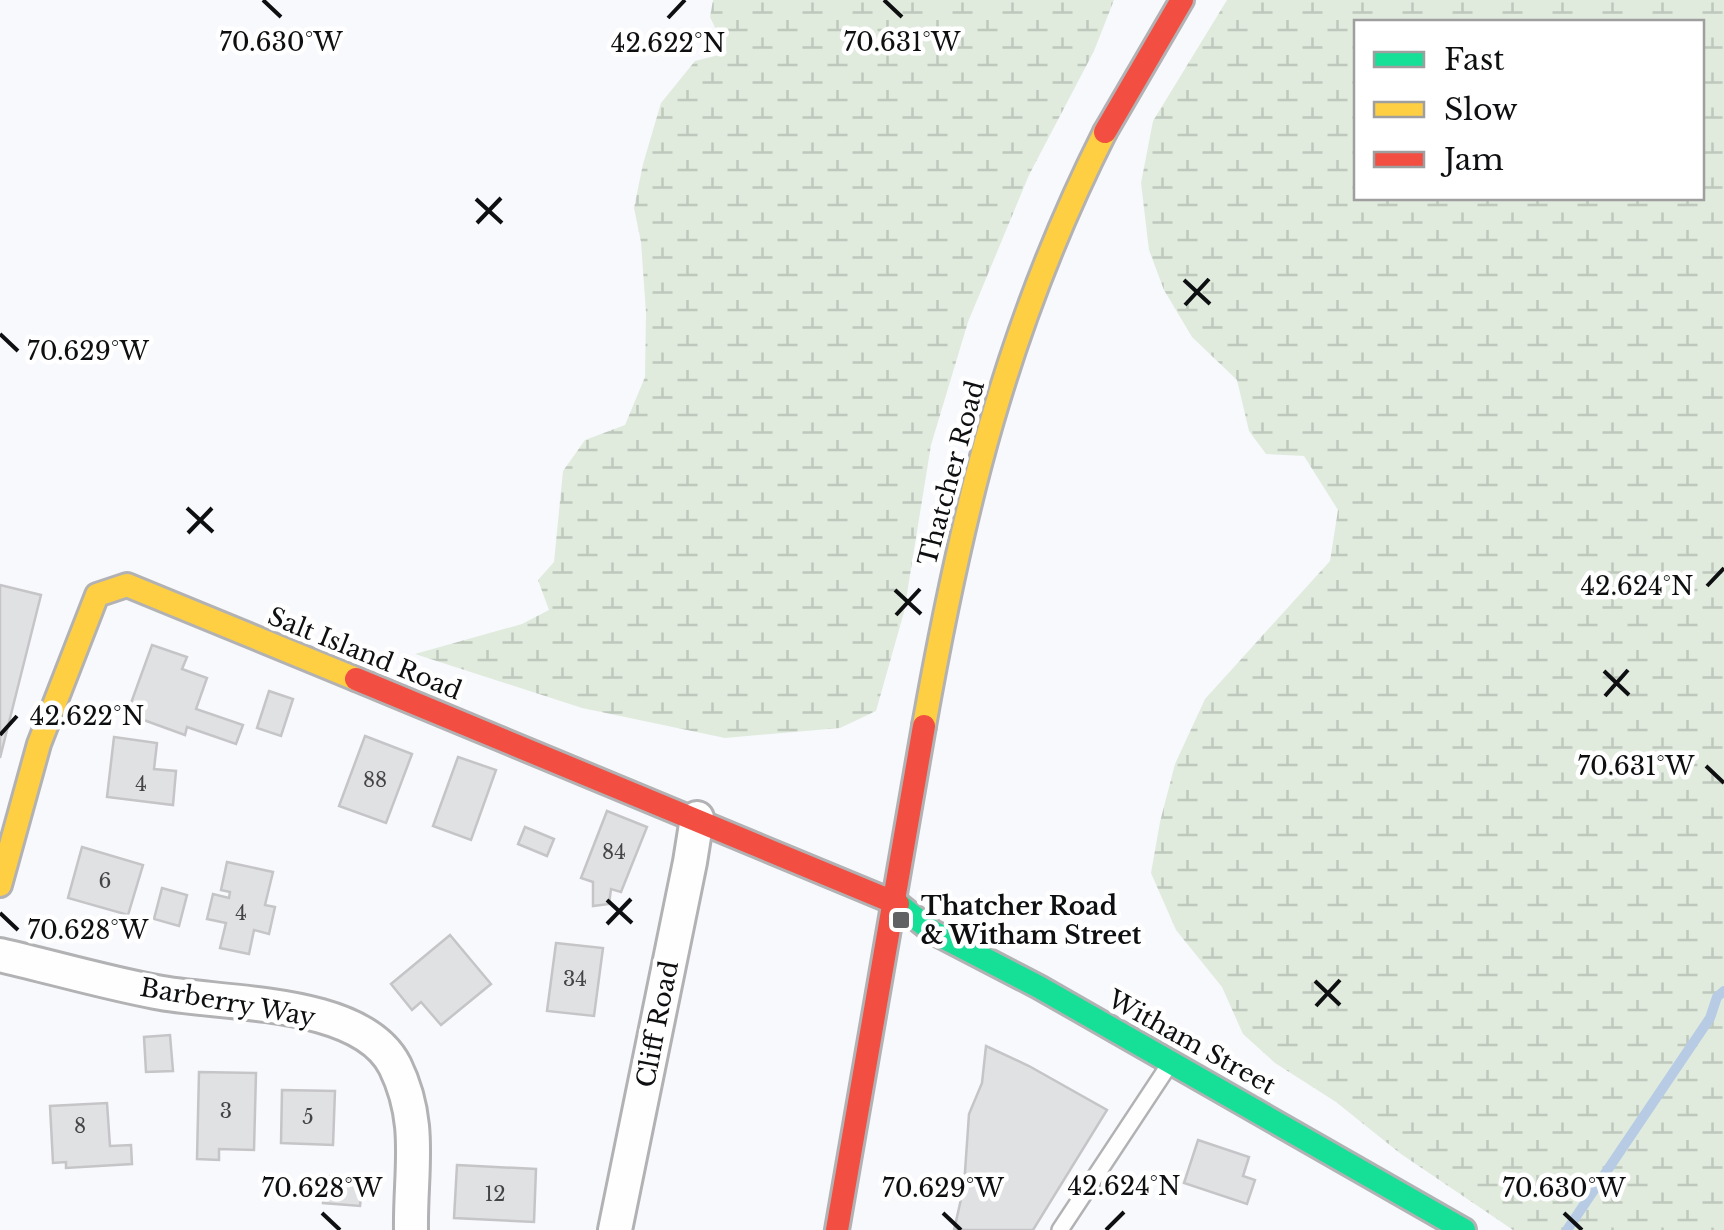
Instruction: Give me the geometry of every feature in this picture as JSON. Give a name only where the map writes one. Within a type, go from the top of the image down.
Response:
[{"type":"street","name":"Thatcher Road","points":[[836,1230],[943,617],[992,411],[1038,282],[1092,157],[1149,51],[1182,0]]},
{"type":"street","name":"Salt Island Road","points":[[0,885],[39,744],[97,594],[127,585],[894,900]]},
{"type":"street","name":"Cliff Road","points":[[615,1230],[697,818]]},
{"type":"street","name":"Witham Street","points":[[894,900],[933,932],[1171,1062],[1464,1230]]},
{"type":"street","name":"Barberry Way","points":[[0,955],[157,992],[310,1014],[372,1038],[394,1064],[415,1125],[411,1230]]},
{"type":"lane","points":[[1060,1230],[1171,1062]]},
{"type":"green space","points":[[713,0],[1114,0],[1094,51],[1029,175],[968,322],[931,445],[904,612],[876,711],[840,728],[725,738],[582,708],[415,654],[522,624],[549,610],[538,580],[554,562],[563,471],[585,440],[625,425],[645,377],[646,313],[641,242],[634,208],[661,103],[695,61],[727,53],[710,17]]},
{"type":"green space","points":[[1227,0],[1724,0],[1724,1230],[1513,1230],[1401,1154],[1336,1102],[1275,1063],[1243,1034],[1222,987],[1176,930],[1151,873],[1175,764],[1205,699],[1330,561],[1338,510],[1304,456],[1266,454],[1249,431],[1237,380],[1192,337],[1164,290],[1149,250],[1141,183],[1153,121]]},
{"type":"building","points":[[0,585],[41,595],[0,758]]},
{"type":"building","points":[[152,645],[187,657],[182,669],[207,678],[196,709],[243,725],[236,744],[187,727],[185,735],[127,714]]},
{"type":"building","points":[[269,691],[293,699],[281,736],[257,728]]},
{"type":"building","points":[[365,736],[412,754],[386,823],[339,806]]},
{"type":"building","points":[[114,737],[157,743],[154,769],[176,771],[173,805],[107,797]]},
{"type":"building","points":[[458,757],[496,770],[471,840],[433,826]]},
{"type":"building","points":[[607,811],[647,827],[621,892],[611,889],[609,904],[593,906],[593,882],[581,878]]},
{"type":"building","points":[[525,827],[554,839],[547,856],[518,844]]},
{"type":"building","points":[[82,847],[143,865],[128,915],[68,898]]},
{"type":"building","points":[[227,862],[273,872],[265,905],[275,907],[269,934],[254,930],[249,954],[220,948],[226,923],[207,919],[213,894],[229,898],[230,892],[221,890]]},
{"type":"building","points":[[162,888],[187,895],[179,926],[154,919]]},
{"type":"building","points":[[450,935],[491,984],[441,1025],[421,1002],[412,1010],[391,984]]},
{"type":"building","points":[[556,943],[603,948],[594,1016],[547,1011]]},
{"type":"building","points":[[170,1035],[173,1071],[146,1072],[144,1037]]},
{"type":"building","points":[[986,1046],[1107,1110],[1033,1230],[954,1230],[964,1186],[969,1114],[982,1083]]},
{"type":"building","points":[[199,1072],[256,1073],[254,1150],[219,1149],[219,1160],[197,1159]]},
{"type":"building","points":[[282,1090],[335,1091],[333,1145],[281,1143]]},
{"type":"building","points":[[107,1103],[110,1146],[131,1145],[132,1164],[66,1168],[66,1162],[53,1163],[50,1106]]},
{"type":"building","points":[[1198,1140],[1249,1157],[1243,1176],[1255,1180],[1247,1204],[1184,1183]]},
{"type":"building","points":[[457,1165],[536,1169],[534,1222],[454,1218]]},
{"type":"building","points":[[325,1176],[363,1180],[360,1206],[323,1203]]},
{"type":"waterway","points":[[1567,1230],[1710,1018],[1717,997],[1724,991]]},
{"type":"traffic: fast","points":[[898,904],[933,932],[1039,987],[1464,1230]]},
{"type":"traffic: slow","points":[[924,726],[954,570],[1014,349],[1070,205],[1105,132]]},
{"type":"traffic: slow","points":[[0,885],[39,744],[97,595],[127,585],[356,679]]},
{"type":"traffic: jam","points":[[1105,132],[1182,0]]},
{"type":"traffic: jam","points":[[356,679],[898,904]]},
{"type":"traffic: jam","points":[[837,1230],[924,726]]},
{"type":"place","name":"Thatcher Road & Witham Street","points":[[901,920]]}]
